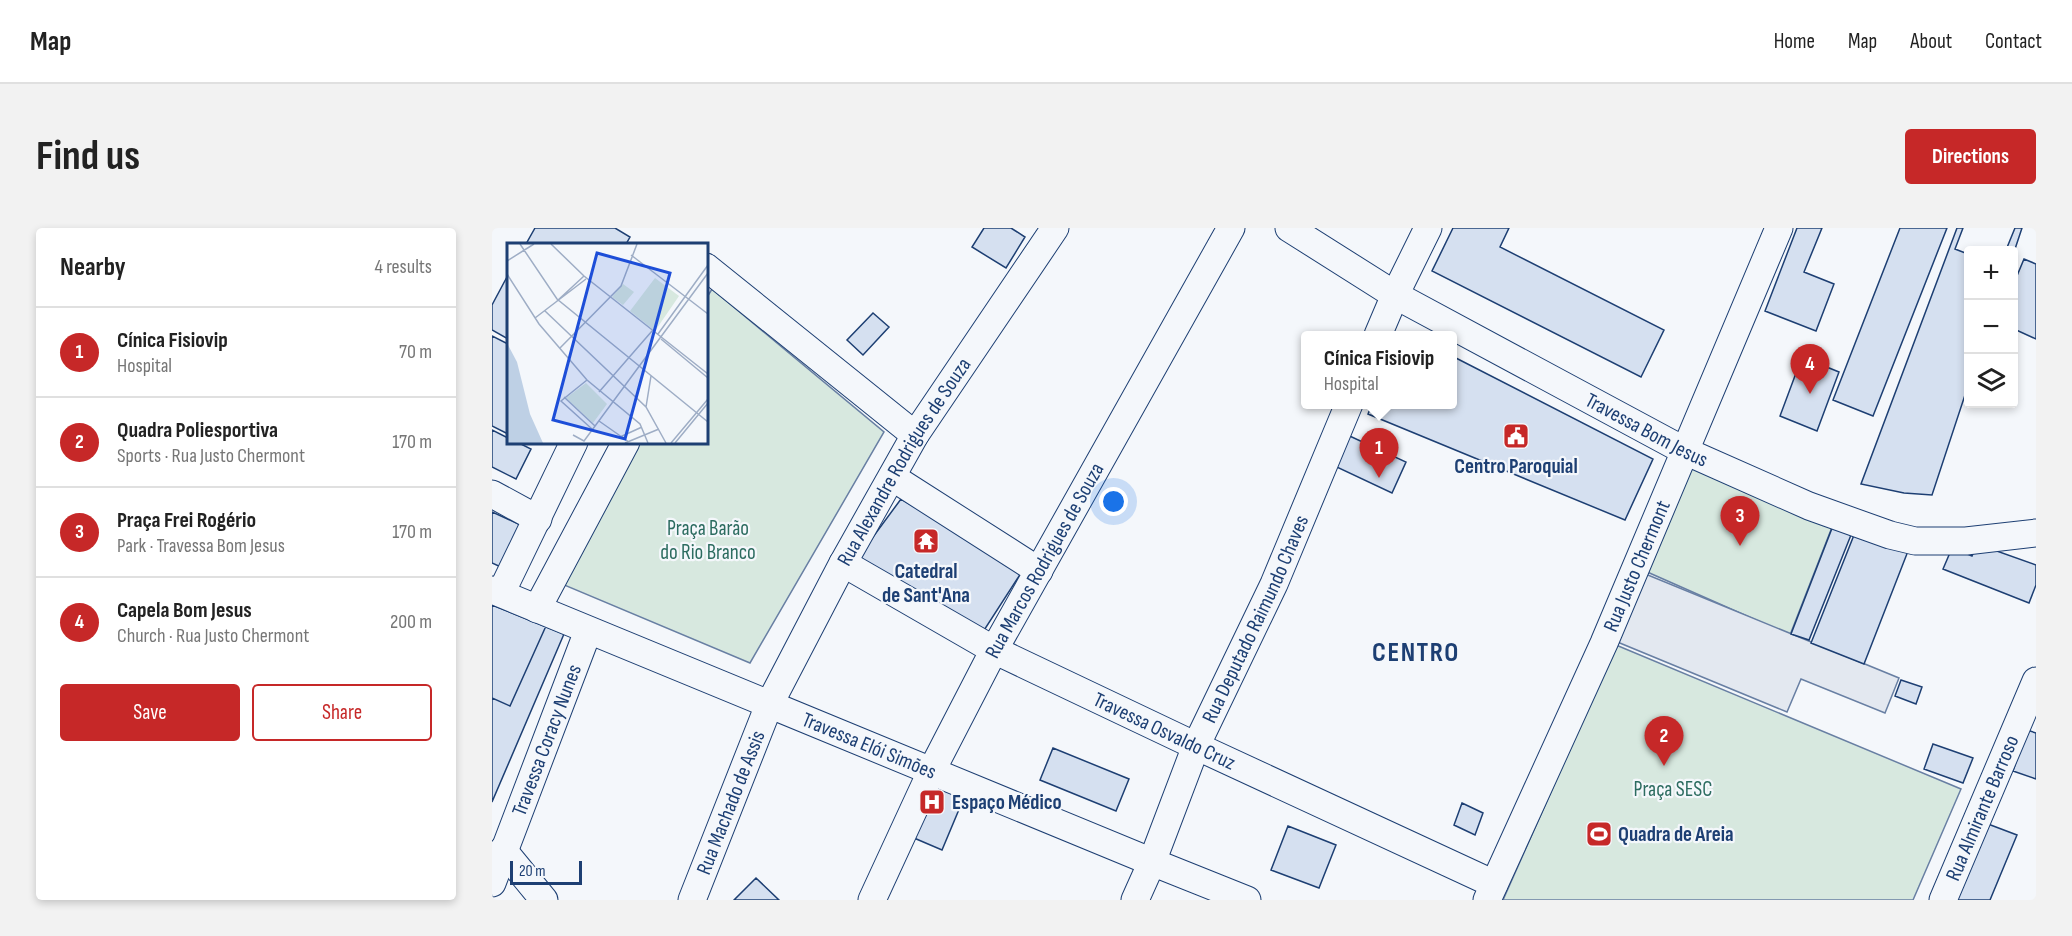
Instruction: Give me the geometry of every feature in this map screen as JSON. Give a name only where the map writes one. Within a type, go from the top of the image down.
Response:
[{"type":"street","name":"Rua Alexandre Rodrigues de Souza","points":[[769,705],[843,563],[915,435],[1055,228]]},
{"type":"street","name":"Rua Marcos Rodrigues de Souza","points":[[872,900],[932,771],[994,650],[1231,228]]},
{"type":"street","name":"Travessa Bom Jesus","points":[[1288,228],[1395,295],[1685,451],[1809,506],[1903,538],[1923,541],[1960,541],[2036,533]]},
{"type":"street","points":[[1380,331],[1428,228]]},
{"type":"street","name":"Rua Justo Chermont","points":[[1491,892],[1604,643],[1779,228]]},
{"type":"street","points":[[710,278],[915,435]]},
{"type":"street","name":"Rua Deputado Raimundo Chaves","points":[[1134,900],[1152,862],[1196,746],[1274,584],[1347,409]]},
{"type":"street","points":[[496,592],[538,519],[573,444]]},
{"type":"street","points":[[537,609],[625,444]]},
{"type":"street","points":[[892,477],[1039,571]]},
{"type":"street","points":[[492,494],[538,519]]},
{"type":"street","name":"Travessa Osvaldo Cruz","points":[[843,563],[994,650],[1196,746],[1491,892]]},
{"type":"street","name":"Travessa Elói Simões","points":[[496,592],[1247,900]]},
{"type":"street","name":"Travessa Coracy Nunes","points":[[492,883],[588,631]]},
{"type":"street","name":"Rua Almirante Barroso","points":[[1943,900],[2036,681]]},
{"type":"street","name":"Rua Machado de Assis","points":[[692,900],[769,705]]},
{"type":"street","points":[[503,850],[543,900]]},
{"type":"green space","name":"Praça Barão do Rio Branco","points":[[712,289],[884,432],[750,663],[557,582],[630,444],[708,444],[708,296]]},
{"type":"green space","points":[[1695,458],[1834,522],[1790,635],[1645,571]]},
{"type":"green space","name":"Praça SESC","points":[[1616,645],[1961,789],[1913,900],[1503,900]]},
{"type":"shaded area","points":[[1643,573],[1899,678],[1885,713],[1801,679],[1787,712],[1615,641]]},
{"type":"building","points":[[535,228],[615,228],[630,237],[627,243],[527,243]]},
{"type":"building","points":[[984,228],[1011,228],[1025,237],[1006,268],[972,247]]},
{"type":"building","points":[[1453,228],[1509,228],[1500,247],[1664,330],[1641,377],[1432,271]]},
{"type":"building","points":[[1797,228],[1822,228],[1804,272],[1834,284],[1816,331],[1765,311]]},
{"type":"building","points":[[1900,228],[1947,228],[1873,416],[1833,400]]},
{"type":"building","points":[[1957,228],[1963,228],[1955,249],[1964,252],[1964,398],[1932,495],[1904,493],[1861,484]]},
{"type":"building","points":[[2015,228],[2022,228],[2016,246],[2008,246]]},
{"type":"building","points":[[2024,259],[2036,264],[2036,339],[2018,331],[2018,273]]},
{"type":"building","points":[[507,277],[507,338],[492,330],[492,305]]},
{"type":"building","points":[[873,313],[889,327],[863,355],[847,340]]},
{"type":"building","points":[[492,336],[507,344],[507,434],[492,426]]},
{"type":"building","points":[[1802,357],[1839,372],[1817,431],[1780,416]]},
{"type":"building","name":"Centro Paroquial","points":[[1457,359],[1653,459],[1625,520],[1368,414],[1370,409],[1457,409]]},
{"type":"building","points":[[492,430],[507,438],[507,444],[521,444],[531,449],[516,479],[492,467]]},
{"type":"building","points":[[1341,432],[1406,462],[1392,493],[1326,462]]},
{"type":"building","points":[[901,499],[1023,570],[981,635],[856,560]]},
{"type":"building","points":[[492,512],[523,526],[503,568],[492,563]]},
{"type":"building","points":[[1836,518],[1855,525],[1809,640],[1791,634]]},
{"type":"building","points":[[1858,525],[1910,546],[1864,664],[1811,643]]},
{"type":"building","points":[[1977,544],[2036,565],[2036,585],[2029,603],[1943,569],[1952,548],[1972,556]]},
{"type":"building","points":[[492,604],[546,626],[510,706],[492,698]]},
{"type":"building","points":[[492,605],[564,634],[492,802]]},
{"type":"building","points":[[1901,680],[1922,687],[1916,704],[1895,696]]},
{"type":"building","points":[[2027,730],[2036,733],[2036,779],[2013,771]]},
{"type":"building","points":[[1933,744],[1973,758],[1963,783],[1924,769]]},
{"type":"building","points":[[1053,748],[1129,779],[1116,811],[1040,780]]},
{"type":"building","points":[[931,778],[968,788],[942,850],[907,835]]},
{"type":"building","points":[[1462,803],[1483,813],[1475,835],[1454,825]]},
{"type":"building","points":[[1988,824],[2017,835],[1990,900],[1956,900]]},
{"type":"building","points":[[1288,826],[1336,845],[1319,888],[1271,870]]},
{"type":"building","points":[[756,878],[779,900],[734,900]]},
{"type":"place","name":"Capela Bom Jesus","points":[[1810,394]]},
{"type":"place","name":"Centro Paroquial","points":[[1516,436]]},
{"type":"place","name":"Cínica Fisiovip","points":[[1379,478]]},
{"type":"place","name":"Catedral de Sant'Ana","points":[[926,541]]},
{"type":"place","name":"Praça Frei Rogério","points":[[1740,546]]},
{"type":"place","name":"Quadra Poliesportiva","points":[[1664,766]]},
{"type":"place","name":"Espaço Médico","points":[[932,802]]},
{"type":"place","name":"Quadra de Areia","points":[[1599,834]]},
{"type":"district","name":"CENTRO","points":[[1416,652]]}]
